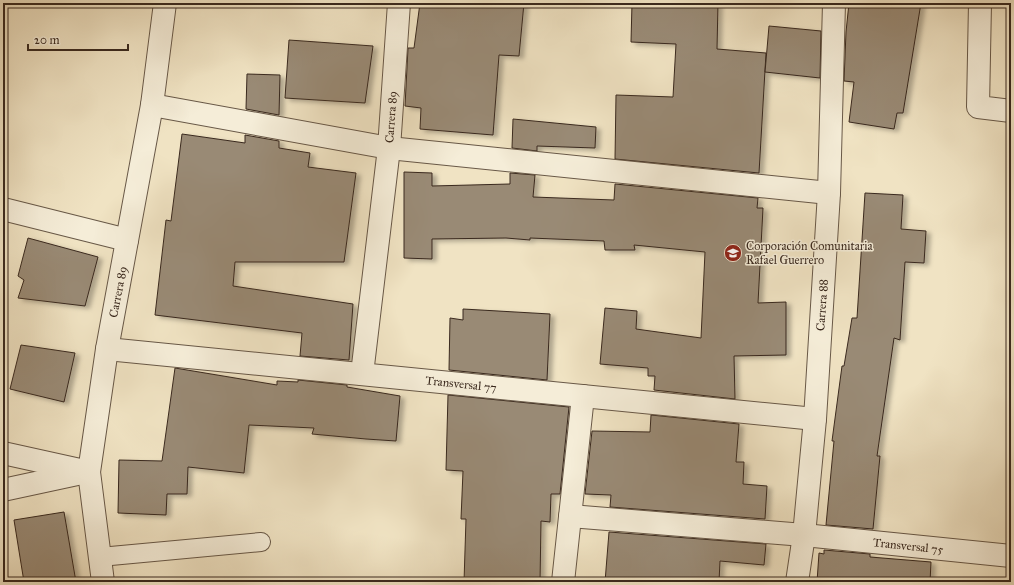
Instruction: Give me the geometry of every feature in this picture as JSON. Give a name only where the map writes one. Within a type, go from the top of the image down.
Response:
[{"type":"street","name":"Carrera 89","points":[[103,582],[89,472],[107,348],[152,105],[165,3]]},
{"type":"street","name":"Carrera 89","points":[[362,374],[389,148],[399,3]]},
{"type":"street","name":"Carrera 88","points":[[797,582],[804,535],[815,419],[829,193],[834,3]]},
{"type":"street","points":[[980,3],[978,107],[1011,111]]},
{"type":"street","points":[[152,105],[389,148],[829,193]]},
{"type":"street","points":[[3,209],[127,240]]},
{"type":"street","name":"Transversal 77","points":[[107,348],[815,419]]},
{"type":"street","points":[[563,582],[583,396]]},
{"type":"street","points":[[3,453],[89,472]]},
{"type":"street","points":[[3,490],[89,472]]},
{"type":"street","name":"Transversal 75","points":[[570,516],[804,535],[1011,556]]},
{"type":"lane","points":[[100,557],[262,542]]},
{"type":"building","points":[[420,3],[524,3],[519,56],[499,55],[493,135],[420,129],[421,108],[405,106],[408,48],[414,48]]},
{"type":"building","points":[[632,3],[718,3],[717,49],[766,53],[759,173],[615,159],[616,95],[673,97],[676,44],[631,42]]},
{"type":"building","points":[[849,3],[921,3],[903,113],[897,113],[894,129],[849,122],[854,82],[844,81]]},
{"type":"building","points":[[769,26],[821,31],[820,78],[765,72]]},
{"type":"building","points":[[289,40],[373,46],[365,103],[285,98]]},
{"type":"building","points":[[247,74],[280,75],[279,115],[246,109]]},
{"type":"building","points":[[513,119],[596,127],[595,148],[537,146],[537,151],[512,148]]},
{"type":"building","points":[[182,134],[245,143],[245,135],[279,141],[279,148],[310,153],[308,167],[356,173],[344,262],[235,262],[233,286],[353,304],[349,360],[300,356],[302,333],[155,315],[166,220],[171,221]]},
{"type":"building","points":[[404,172],[432,173],[432,186],[510,184],[510,173],[535,175],[533,197],[614,200],[615,184],[758,198],[757,208],[763,208],[758,303],[786,302],[786,355],[734,356],[735,399],[654,390],[655,376],[648,376],[648,368],[600,364],[605,308],[637,311],[636,329],[701,338],[705,252],[634,245],[635,250],[605,250],[604,241],[530,238],[530,240],[506,238],[432,239],[432,259],[404,258]]},
{"type":"building","points":[[865,193],[903,195],[901,229],[926,231],[924,263],[905,262],[900,340],[894,338],[877,456],[880,456],[873,529],[826,525],[834,441],[832,441],[842,366],[844,366],[852,318],[857,318]]},
{"type":"building","points":[[28,238],[98,257],[85,306],[18,298],[24,280],[18,276]]},
{"type":"building","points":[[463,309],[550,314],[547,380],[449,370],[450,318],[463,320]]},
{"type":"building","points":[[21,345],[75,353],[64,402],[10,389]]},
{"type":"building","points":[[175,368],[277,385],[277,381],[298,382],[298,380],[347,385],[347,387],[400,396],[396,441],[312,434],[314,428],[249,425],[244,473],[188,467],[187,494],[167,494],[166,515],[118,513],[119,460],[162,461]]},
{"type":"building","points":[[448,395],[569,407],[560,494],[551,494],[550,522],[541,521],[540,582],[464,582],[466,519],[461,519],[463,471],[446,470]]},
{"type":"building","points":[[651,415],[739,424],[736,462],[744,462],[743,484],[767,486],[765,519],[610,507],[611,495],[585,494],[592,431],[650,432]]},
{"type":"building","points":[[64,512],[76,582],[24,582],[14,520]]},
{"type":"building","points":[[609,532],[766,544],[764,565],[720,561],[719,582],[605,582]]},
{"type":"building","points":[[824,550],[870,554],[870,557],[931,562],[930,582],[817,582],[819,553],[824,554]]},
{"type":"place","name":"Corporación Comunitaria Rafael Guerrero","points":[[733,253]]}]
